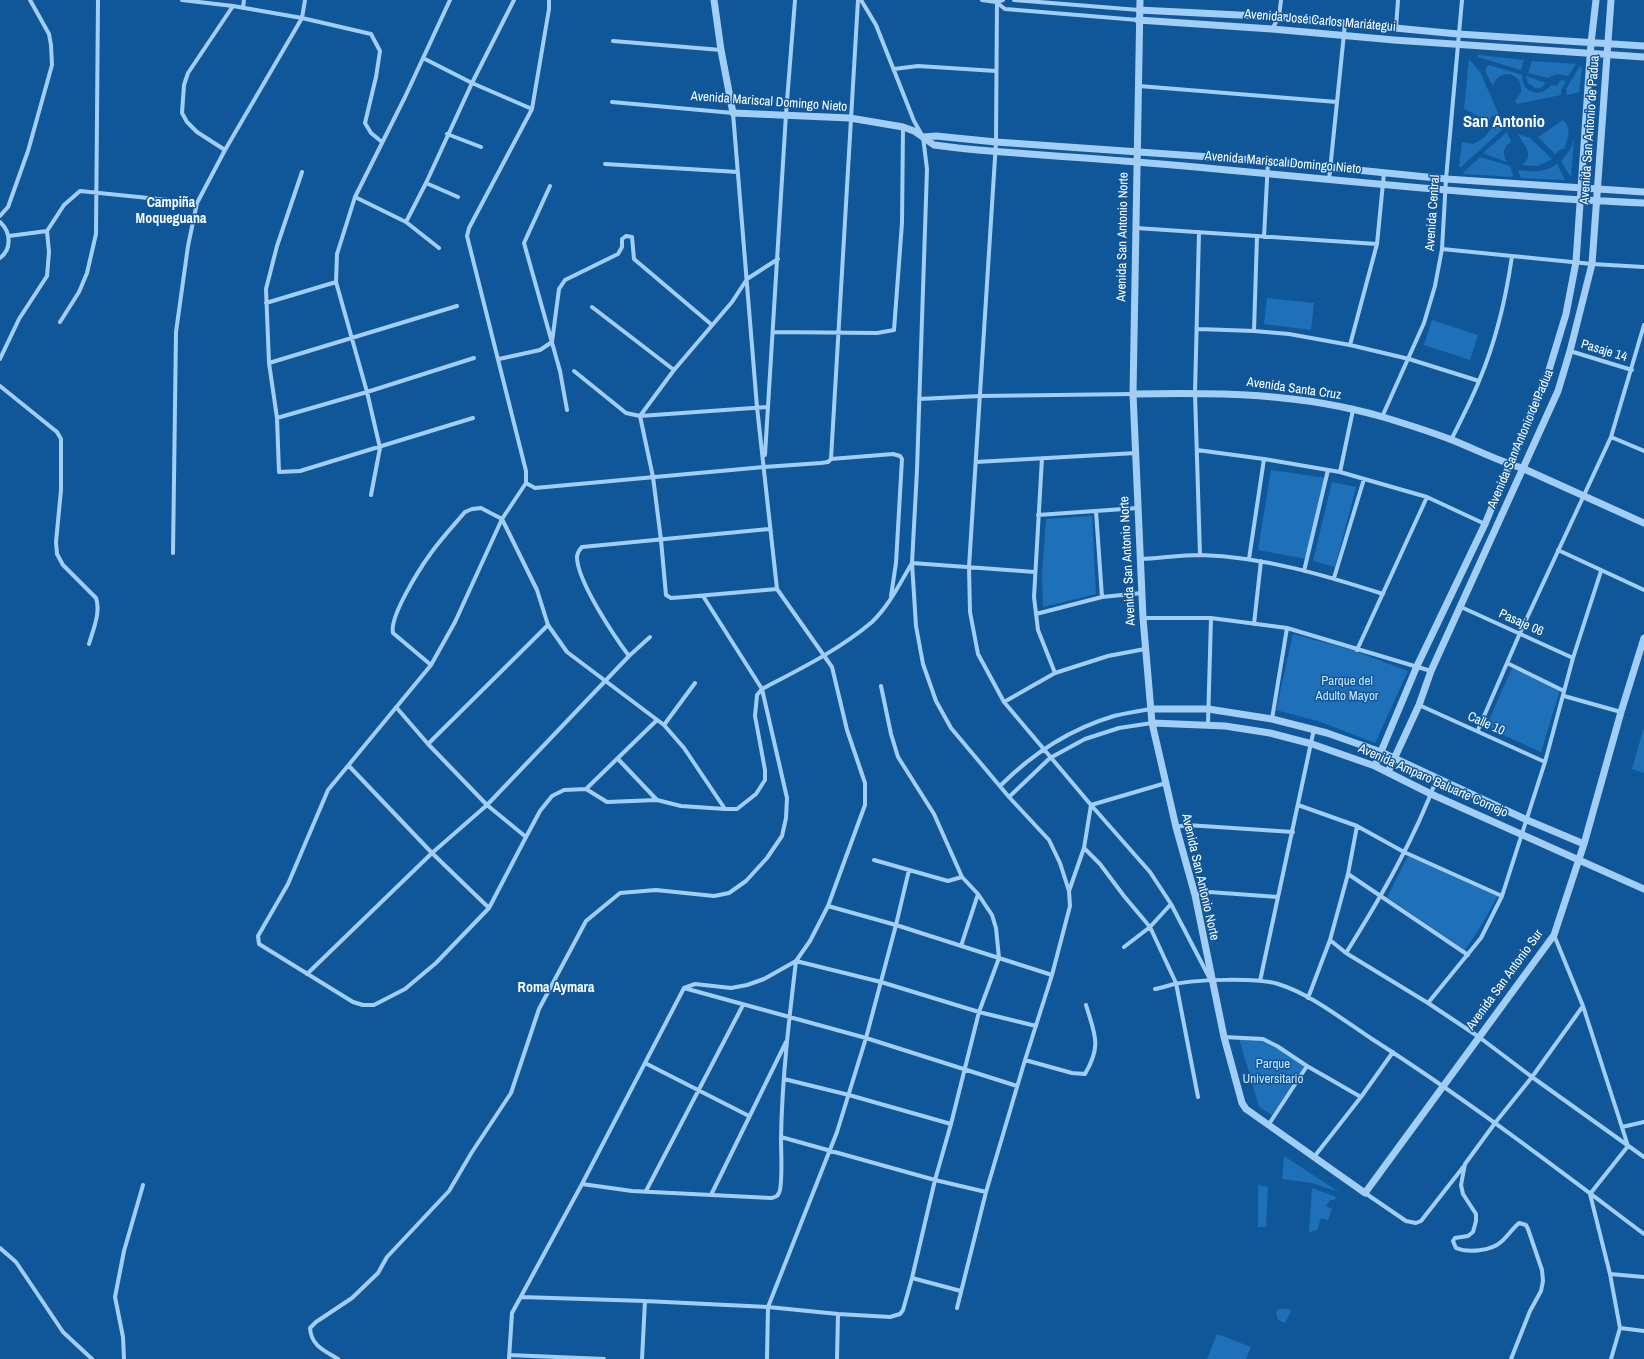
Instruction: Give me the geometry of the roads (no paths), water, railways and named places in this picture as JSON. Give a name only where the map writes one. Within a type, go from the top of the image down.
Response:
[{"type":"street","points":[[0,216],[8,207],[28,151],[52,65],[51,45],[48,34],[30,0]]},
{"type":"street","points":[[60,322],[79,292],[87,273],[96,234],[98,0]]},
{"type":"street","points":[[182,0],[234,6],[302,18],[371,34],[380,51],[376,77],[365,123],[371,133],[382,142]]},
{"type":"street","points":[[243,8],[244,0]]},
{"type":"street","points":[[173,553],[176,332],[188,246],[197,203],[225,150],[302,18],[306,0]]},
{"type":"street","points":[[371,495],[380,448],[367,392],[336,282],[337,254],[355,197],[424,58],[450,0]]},
{"type":"street","points":[[406,222],[426,183],[447,134],[514,0]]},
{"type":"street","points":[[549,0],[549,9],[532,109],[469,228],[467,236],[526,471],[526,482],[502,519],[455,622],[431,665],[328,790],[288,884],[258,936],[259,944],[353,1002],[363,1006],[374,1005],[405,989],[436,963],[489,908],[540,812],[552,796],[564,790],[586,789],[606,802],[658,800],[681,806],[737,809],[756,794],[765,780],[765,770],[755,716],[756,695],[762,689],[825,656],[872,621],[891,598],[912,563]]},
{"type":"street","points":[[604,1359],[510,1357],[512,1313],[582,1184],[684,988],[695,984],[731,988],[747,985],[796,961],[810,941],[828,906],[865,804],[865,783],[847,730],[832,668],[777,589],[769,529],[757,407],[733,112],[721,50],[714,0]]},
{"type":"street","points":[[764,467],[786,114],[795,0]]},
{"type":"street","points":[[860,0],[876,25],[914,121],[922,137],[927,169],[912,563],[916,626],[922,664],[936,701],[951,728],[1009,797],[1049,840],[1060,863],[1069,892],[1070,906],[1052,975],[986,1192],[957,1308]]},
{"type":"street","points":[[830,459],[850,118],[860,0]]},
{"type":"street","name":"Avenida José Carlos Mariátegui","points":[[982,0],[1003,0]]},
{"type":"street","name":"Avenida José Carlos Mariátegui","points":[[1014,0],[1139,10],[1279,17],[1458,34],[1644,46]]},
{"type":"street","name":"Avenida San Antonio Norte","points":[[1140,0],[1138,20],[1139,86],[1135,228],[1133,394],[1143,618],[1152,723],[1176,827],[1195,895],[1211,981],[1224,1037],[1242,1103],[1246,1109],[1269,1124]]},
{"type":"street","points":[[1272,29],[1279,17],[1281,0]]},
{"type":"street","points":[[1396,28],[1398,0]]},
{"type":"street","name":"Avenida Central","points":[[1382,417],[1424,323],[1435,286],[1442,249],[1445,190],[1462,0]]},
{"type":"street","name":"Avenida San Antonio de Padua","points":[[1375,766],[1417,666],[1485,524],[1549,370],[1566,314],[1576,262],[1590,53],[1596,0]]},
{"type":"street","name":"Avenida San Antonio de Padua","points":[[1388,772],[1419,705],[1431,671],[1558,391],[1570,351],[1592,264],[1611,0]]},
{"type":"street","points":[[997,1],[996,142],[969,567],[970,612],[978,654],[1004,702],[1050,758],[1150,872],[1171,904],[1211,981]]},
{"type":"street","name":"Avenida José Carlos Mariátegui","points":[[997,1],[1005,9],[1272,29],[1343,36],[1644,57]]},
{"type":"street","points":[[225,150],[197,132],[187,122],[182,113],[184,85],[188,73],[234,6]]},
{"type":"street","points":[[1329,180],[1344,24]]},
{"type":"street","points":[[613,41],[721,50]]},
{"type":"street","points":[[424,58],[472,83],[532,109]]},
{"type":"street","points":[[894,69],[918,66],[996,71]]},
{"type":"street","points":[[1139,86],[1337,102]]},
{"type":"street","name":"Avenida Mariscal Domingo Nieto","points":[[612,102],[733,112],[850,118],[904,127],[914,131],[934,145],[995,152],[1137,162],[1445,190],[1644,203]]},
{"type":"street","points":[[773,332],[838,334],[877,333],[890,332],[894,330],[896,326],[902,223],[904,127]]},
{"type":"street","points":[[447,134],[481,147]]},
{"type":"street","name":"Avenida Mariscal Domingo Nieto","points":[[922,137],[936,136],[996,142],[1268,162],[1446,179],[1644,192]]},
{"type":"street","points":[[1264,237],[1268,162]]},
{"type":"street","points":[[605,164],[738,172]]},
{"type":"street","points":[[1355,182],[1356,170]]},
{"type":"street","points":[[302,172],[277,246],[266,289],[269,362],[277,418],[279,472],[300,471],[380,448],[473,418]]},
{"type":"street","points":[[1350,345],[1377,244],[1384,172]]},
{"type":"street","points":[[426,183],[458,197]]},
{"type":"street","points":[[550,186],[524,243],[552,342],[567,410]]},
{"type":"street","points":[[0,359],[19,319],[47,276],[49,252],[46,231],[64,204],[80,191],[197,203]]},
{"type":"street","points":[[355,197],[406,222],[439,248]]},
{"type":"street","points":[[0,222],[6,229],[9,236],[7,250],[0,258]]},
{"type":"street","points":[[1135,228],[1377,244]]},
{"type":"street","points":[[9,236],[46,231]]},
{"type":"street","points":[[1199,232],[1198,329],[1195,393],[1200,555]]},
{"type":"street","points":[[499,359],[540,350],[552,342],[559,289],[565,280],[618,254],[622,247],[622,239],[626,236],[632,237],[634,259],[712,325]]},
{"type":"street","points":[[1254,331],[1257,236]]},
{"type":"street","points":[[1442,249],[1592,264],[1644,267]]},
{"type":"street","points":[[1451,440],[1479,381],[1499,322],[1508,288],[1512,256]]},
{"type":"street","points":[[777,589],[671,598],[666,594],[661,540],[652,477],[640,416],[674,370],[732,302],[747,278],[778,259]]},
{"type":"street","points":[[266,303],[336,282]]},
{"type":"street","points":[[269,362],[457,306]]},
{"type":"street","points":[[592,307],[674,370]]},
{"type":"street","points":[[1478,730],[1520,633],[1610,437],[1642,343],[1644,325]]},
{"type":"street","points":[[1198,329],[1289,334],[1350,345],[1409,359],[1479,381]]},
{"type":"street","name":"Pasaje 14","points":[[1570,351],[1632,370]]},
{"type":"street","points":[[277,418],[367,392],[474,358]]},
{"type":"street","points":[[574,371],[626,413],[640,416],[767,406]]},
{"type":"street","points":[[0,386],[57,432],[61,439],[61,490],[56,542],[57,554],[63,565],[96,598],[98,603],[98,610],[89,644]]},
{"type":"street","name":"Avenida Santa Cruz","points":[[919,399],[980,396],[1195,393],[1248,394],[1294,399],[1382,417],[1451,440],[1522,468],[1644,523]]},
{"type":"street","points":[[1340,472],[1353,410]]},
{"type":"street","points":[[1610,437],[1644,451]]},
{"type":"street","points":[[1197,450],[1264,459],[1340,472],[1427,497],[1485,524]]},
{"type":"street","points":[[526,482],[536,488],[821,463],[828,462],[830,459],[893,454],[900,456],[902,459],[896,562],[891,598]]},
{"type":"street","points":[[976,462],[1136,454]]},
{"type":"street","points":[[1042,458],[1034,597],[1038,630],[1054,673]]},
{"type":"street","points":[[1249,559],[1264,459]]},
{"type":"street","points":[[1304,571],[1328,470]]},
{"type":"street","points":[[1334,578],[1364,479]]},
{"type":"street","points":[[1357,650],[1427,497]]},
{"type":"street","points":[[431,665],[393,633],[393,623],[409,588],[431,552],[465,512],[472,509],[481,508],[502,519],[537,590],[548,625],[567,652],[664,725],[684,748],[725,809]]},
{"type":"street","points":[[1038,515],[1138,508]]},
{"type":"street","points":[[1096,511],[1102,597]]},
{"type":"street","points":[[629,656],[610,631],[584,580],[577,558],[578,551],[582,547],[769,529]]},
{"type":"street","points":[[1558,550],[1644,590]]},
{"type":"street","points":[[1140,559],[1200,555],[1249,559],[1334,578],[1383,594]]},
{"type":"street","points":[[1254,624],[1261,561]]},
{"type":"street","points":[[912,563],[1035,572]]},
{"type":"street","points":[[1428,1003],[1481,938],[1502,896],[1545,762],[1573,658],[1601,571]]},
{"type":"street","points":[[1036,614],[1102,597],[1142,593]]},
{"type":"street","points":[[338,1359],[320,1348],[314,1342],[311,1336],[310,1328],[316,1322],[352,1298],[378,1273],[387,1257],[449,1191],[472,1152],[511,1093],[539,1009],[586,920],[620,892],[656,890],[714,896],[729,893],[746,881],[767,858],[782,836],[786,818],[787,798],[762,689],[703,596]]},
{"type":"street","name":"Pasaje 06","points":[[1461,607],[1573,658]]},
{"type":"street","points":[[1143,618],[1211,618],[1287,628],[1431,671]]},
{"type":"street","points":[[1208,724],[1211,618]]},
{"type":"street","points":[[428,744],[548,625]]},
{"type":"street","points":[[1272,719],[1287,628]]},
{"type":"street","points":[[307,974],[432,853],[488,805],[607,681],[629,656],[650,637]]},
{"type":"street","name":"Avenida San Antonio Sur","points":[[1365,1193],[1554,935],[1584,844],[1621,712],[1644,638]]},
{"type":"street","points":[[1004,702],[1054,673],[1108,656],[1145,649]]},
{"type":"street","points":[[1507,663],[1564,691]]},
{"type":"street","points":[[664,725],[695,683]]},
{"type":"street","points":[[521,1297],[768,1307],[838,1314],[890,1317],[900,1314],[903,1310],[979,1012],[999,958],[996,928],[992,915],[978,894],[962,877],[934,814],[898,757],[891,734],[881,686]]},
{"type":"street","points":[[1564,696],[1621,712]]},
{"type":"street","name":"Calle 10","points":[[1419,705],[1478,730],[1545,762]]},
{"type":"street","points":[[396,707],[428,744],[488,805],[526,837]]},
{"type":"street","name":"Avenida Amparo Baluarte Cornejo","points":[[1000,786],[1019,767],[1043,749],[1086,726],[1115,716],[1151,709],[1208,709],[1272,719],[1314,730],[1381,752],[1527,820],[1584,844]]},
{"type":"street","points":[[586,789],[657,720]]},
{"type":"street","name":"Avenida Amparo Baluarte Cornejo","points":[[1009,797],[1050,758],[1085,739],[1119,728],[1152,723],[1208,724],[1270,733],[1312,744],[1375,766],[1431,794],[1644,889]]},
{"type":"street","points":[[1260,981],[1314,730]]},
{"type":"street","points":[[618,759],[658,800]]},
{"type":"street","points":[[349,766],[432,853],[489,908]]},
{"type":"street","points":[[1346,953],[1381,897],[1404,852],[1437,778]]},
{"type":"street","points":[[1091,805],[1166,783]]},
{"type":"street","points":[[1069,892],[1084,848],[1091,805]]},
{"type":"street","points":[[1298,805],[1357,826],[1404,852],[1502,896]]},
{"type":"street","points":[[1176,827],[1186,824],[1292,832]]},
{"type":"street","points":[[1308,998],[1330,940],[1348,874],[1357,826]]},
{"type":"street","points":[[1084,848],[1100,864],[1150,927],[1176,983],[1198,1097]]},
{"type":"street","points":[[874,860],[948,881],[962,877]]},
{"type":"street","points":[[767,1359],[768,1307],[830,1151],[849,1095],[881,982],[909,870]]},
{"type":"street","points":[[1348,874],[1468,955]]},
{"type":"street","points":[[1195,895],[1209,892],[1278,897]]},
{"type":"street","points":[[961,946],[978,894]]},
{"type":"street","points":[[1124,947],[1150,927],[1171,904]]},
{"type":"street","points":[[828,906],[896,925],[1052,975]]},
{"type":"street","points":[[1554,935],[1582,1006],[1628,1146]]},
{"type":"street","points":[[1330,940],[1346,953],[1428,1003],[1479,1037],[1644,1157]]},
{"type":"street","points":[[796,961],[881,982],[979,1012],[1036,1026]]},
{"type":"street","points":[[582,1184],[646,1191],[711,1195],[771,1198],[777,1196],[780,1192],[781,1137],[787,1039],[796,961]]},
{"type":"street","points":[[1155,990],[1176,983],[1260,981],[1278,984],[1308,998],[1393,1052],[1444,1087],[1644,1234]]},
{"type":"street","points":[[684,988],[866,1038],[1017,1086]]},
{"type":"street","points":[[646,1191],[697,1090],[743,1005]]},
{"type":"street","points":[[1025,1060],[1072,1073],[1085,1074],[1093,1060],[1096,1037],[1086,1005]]},
{"type":"street","points":[[1307,1066],[1269,1124],[1406,1221],[1416,1224],[1421,1221],[1495,1123],[1532,1077],[1582,1006]]},
{"type":"street","points":[[1224,1037],[1263,1039],[1361,1097]]},
{"type":"street","points":[[711,1195],[787,1039]]},
{"type":"street","points":[[1314,1157],[1361,1097],[1393,1052]]},
{"type":"street","points":[[645,1063],[749,1116]]},
{"type":"street","points":[[784,1079],[849,1095],[951,1124]]},
{"type":"street","points":[[1622,1127],[1644,1122]]},
{"type":"street","points":[[781,1137],[935,1180],[986,1192]]},
{"type":"street","points":[[1590,1194],[1628,1146]]},
{"type":"street","points":[[1465,1164],[1461,1185],[1463,1194],[1476,1214],[1476,1221],[1473,1232],[1468,1236],[1455,1238],[1453,1241],[1456,1248],[1466,1251],[1489,1248],[1500,1243],[1519,1223],[1523,1224],[1528,1229],[1542,1270],[1541,1291],[1530,1311],[1511,1359]]},
{"type":"street","points":[[124,1359],[123,1337],[115,1297],[124,1251],[143,1185]]},
{"type":"street","points":[[1590,1194],[1610,1274],[1620,1328],[1611,1359]]},
{"type":"street","points":[[0,1248],[16,1262],[62,1332],[92,1359]]},
{"type":"street","points":[[1610,1274],[1644,1278]]},
{"type":"street","points":[[912,1278],[961,1291]]},
{"type":"street","points":[[642,1359],[645,1301]]},
{"type":"street","points":[[837,1359],[838,1314]]},
{"type":"street","points":[[1620,1328],[1644,1331]]},
{"type":"district","name":"San Antonio","points":[[1504,122]]},
{"type":"district","name":"Campiña Moqueguana","points":[[171,212]]},
{"type":"district","name":"Roma Aymara","points":[[556,988]]},
{"type":"park label","name":"Parque del Adulto Mayor","points":[[1347,690]]},
{"type":"park label","name":"Parque Universitario","points":[[1273,1072]]}]
